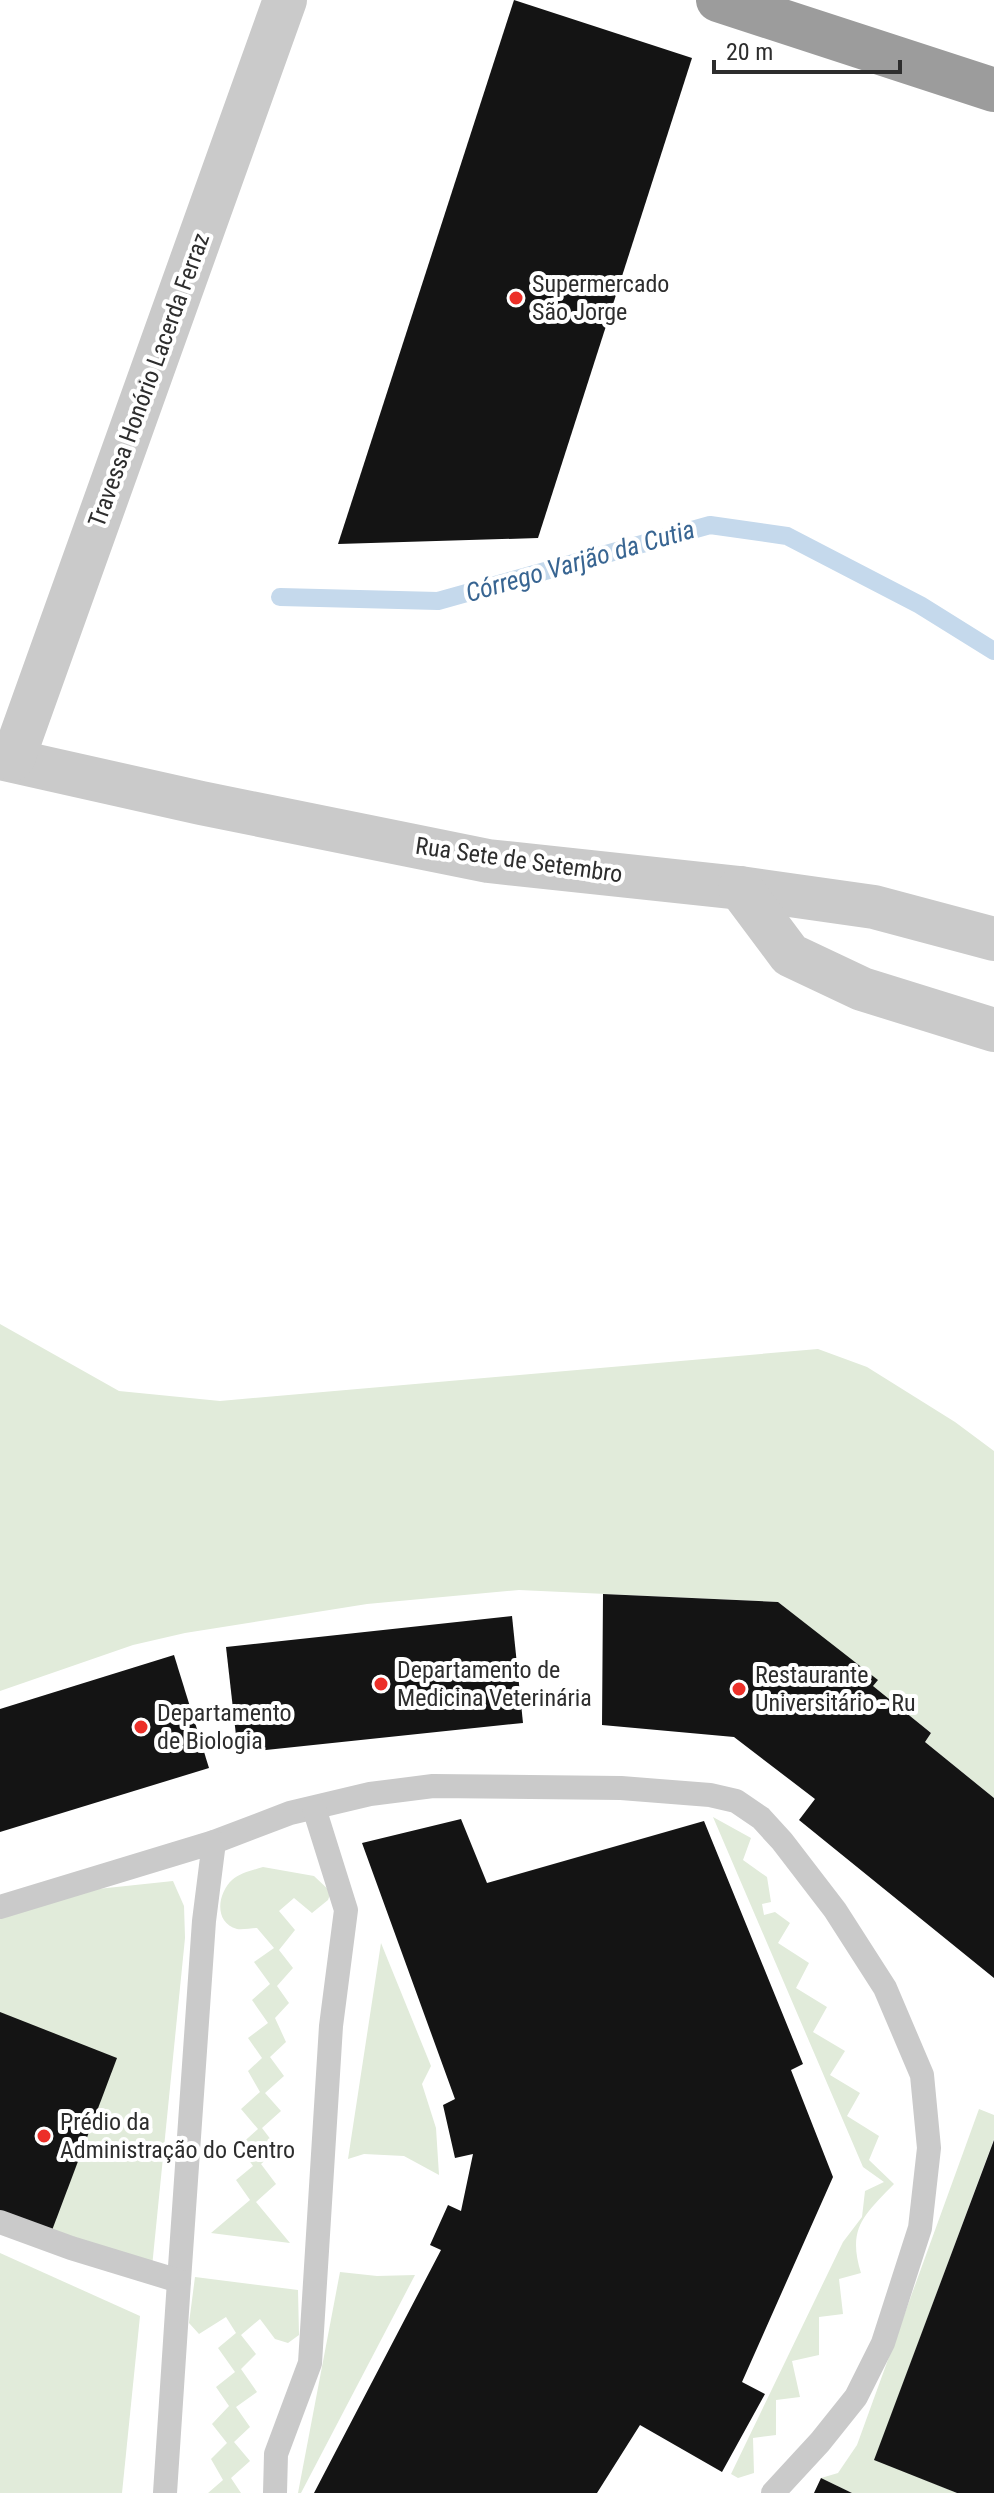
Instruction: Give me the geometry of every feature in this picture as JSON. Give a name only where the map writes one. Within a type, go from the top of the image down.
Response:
[{"type":"highway","points":[[718,0],[994,90]]},
{"type":"street","name":"Travessa Honório Lacerda Ferraz","points":[[7,759],[285,0]]},
{"type":"street","name":"Rua Sete de Setembro","points":[[7,759],[201,803],[488,861],[740,888],[874,907],[994,939]]},
{"type":"street","points":[[740,888],[790,955],[862,989],[994,1030]]},
{"type":"lane","points":[[0,1907],[214,1842],[290,1813],[370,1794],[433,1786],[621,1788],[710,1795],[736,1801],[761,1818],[835,1910],[885,1988],[922,2075],[929,2148],[920,2228],[883,2343],[856,2397],[773,2493]]},
{"type":"lane","points":[[275,2493],[276,2454],[310,2363],[331,2026],[346,1910],[314,1808]]},
{"type":"lane","points":[[165,2493],[204,1921],[214,1842]]},
{"type":"lane","points":[[0,2222],[71,2248],[179,2281]]},
{"type":"green space","points":[[0,1324],[119,1391],[220,1401],[818,1349],[867,1367],[955,1422],[994,1451],[994,1798],[925,1742],[931,1733],[873,1686],[877,1681],[778,1602],[519,1590],[367,1604],[185,1633],[133,1645],[0,1691]]},
{"type":"green space","points":[[713,1817],[751,1838],[743,1860],[767,1877],[771,1902],[762,1904],[764,1915],[775,1912],[790,1923],[778,1943],[809,1963],[796,1988],[827,2007],[813,2032],[845,2051],[830,2075],[860,2093],[847,2116],[879,2136],[869,2160],[894,2184],[867,2214],[857,2233],[857,2258],[861,2273],[839,2279],[843,2314],[819,2317],[819,2355],[792,2361],[800,2397],[776,2400],[776,2435],[753,2438],[754,2473],[738,2478],[731,2474],[843,2242],[862,2217],[865,2191],[884,2182],[863,2167]]},
{"type":"green space","points":[[263,1867],[314,1876],[331,1892],[328,1900],[312,1913],[294,1898],[279,1911],[295,1930],[279,1950],[293,1968],[277,1986],[289,2003],[275,2018],[286,2042],[270,2057],[284,2076],[265,2093],[281,2111],[262,2128],[278,2149],[261,2164],[276,2184],[256,2202],[290,2243],[211,2233],[250,2200],[236,2180],[253,2166],[239,2146],[258,2129],[241,2109],[260,2092],[248,2071],[262,2058],[248,2038],[268,2023],[252,2000],[270,1984],[254,1962],[274,1948],[257,1928],[239,1929],[229,1925],[221,1914],[221,1899],[232,1880]]},
{"type":"green space","points":[[173,1881],[184,1906],[185,1938],[151,2277],[0,2216],[0,1902]]},
{"type":"green space","points":[[381,1943],[431,2066],[422,2084],[436,2128],[439,2175],[404,2156],[364,2154],[348,2159]]},
{"type":"green space","points":[[979,2109],[994,2115],[994,2139],[875,2459],[957,2493],[852,2493],[821,2478],[838,2473],[857,2445]]},
{"type":"green space","points":[[0,2253],[140,2316],[122,2493],[0,2493]]},
{"type":"green space","points":[[340,2272],[377,2276],[415,2275],[301,2493],[298,2493]]},
{"type":"green space","points":[[195,2277],[298,2290],[299,2335],[288,2343],[275,2339],[260,2319],[241,2335],[256,2354],[241,2369],[257,2392],[236,2407],[250,2427],[234,2442],[250,2461],[231,2478],[241,2493],[208,2493],[223,2480],[211,2459],[227,2443],[212,2424],[229,2406],[216,2387],[235,2372],[218,2348],[236,2333],[226,2317],[199,2334],[189,2323]]},
{"type":"building","name":"Supermercado São Jorge","points":[[514,0],[692,58],[538,538],[338,544]]},
{"type":"building","points":[[603,1594],[778,1602],[878,1680],[873,1686],[931,1733],[925,1742],[994,1798],[994,1978],[799,1820],[815,1799],[734,1737],[602,1725]]},
{"type":"building","points":[[512,1616],[523,1723],[238,1753],[226,1647]]},
{"type":"building","points":[[174,1655],[209,1768],[0,1832],[0,1709]]},
{"type":"building","points":[[461,1819],[487,1883],[704,1821],[803,2064],[791,2070],[833,2177],[742,2382],[765,2394],[722,2472],[640,2425],[597,2493],[314,2493],[441,2250],[430,2245],[448,2205],[461,2211],[473,2154],[455,2158],[443,2105],[455,2099],[362,1843]]},
{"type":"building","name":"Prédio da Administração do Centro","points":[[0,2012],[117,2058],[51,2233],[0,2214]]},
{"type":"building","points":[[994,2140],[994,2493],[957,2493],[874,2460]]},
{"type":"building","points":[[821,2478],[852,2493],[814,2493]]},
{"type":"waterway","name":"Córrego Varjão da Cutia","points":[[280,597],[438,601],[710,525],[787,536],[920,605],[994,651]]},
{"type":"place","name":"Supermercado São Jorge","points":[[516,298]]},
{"type":"place","name":"Departamento de Medicina Veterinária","points":[[381,1684]]},
{"type":"place","name":"Restaurante Universitário - Ru","points":[[739,1689]]},
{"type":"place","name":"Departamento de Biologia","points":[[141,1727]]},
{"type":"place","name":"Prédio da Administração do Centro","points":[[44,2136]]}]
